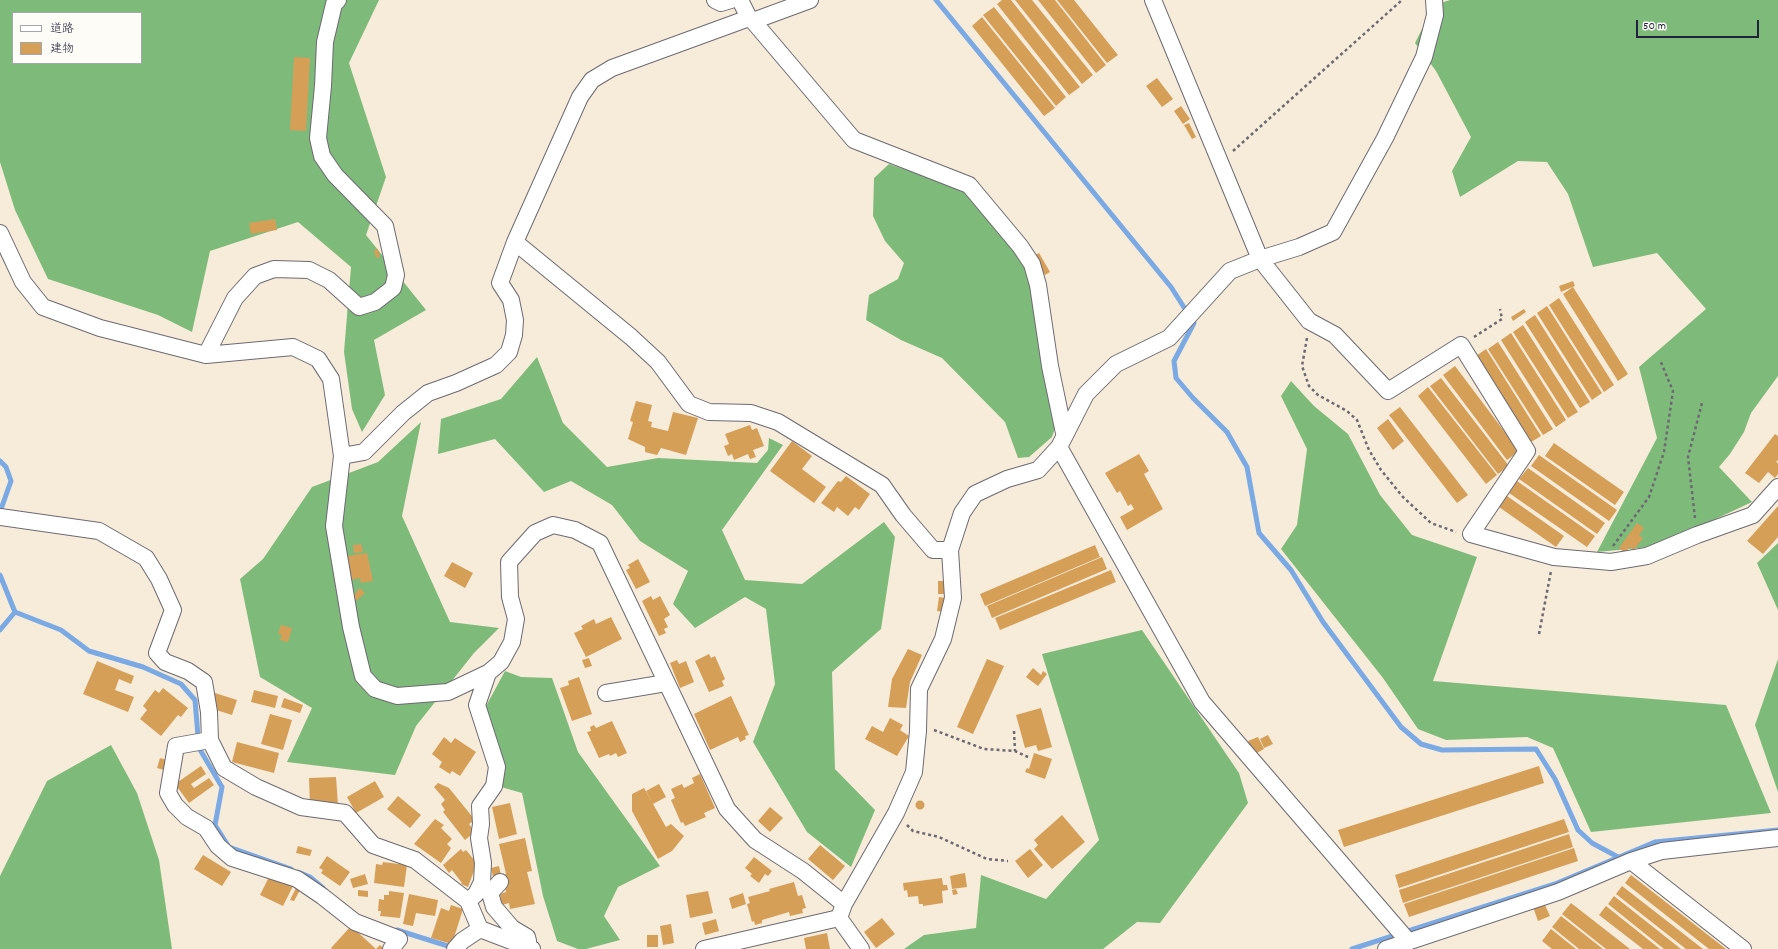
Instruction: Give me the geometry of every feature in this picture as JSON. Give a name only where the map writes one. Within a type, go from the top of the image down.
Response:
[{"type":"street","points":[[206,356],[235,298],[255,276],[274,269],[309,270],[329,280],[359,307],[375,302],[393,288],[396,275],[385,226],[335,175],[322,156],[318,138],[323,86],[324,42],[334,4],[338,0]]},
{"type":"street","points":[[715,0],[721,3],[731,0]]},
{"type":"street","points":[[740,0],[751,19],[854,140],[969,185],[1020,246],[1032,264],[1038,286],[1062,440],[1202,702],[1408,942]]},
{"type":"street","points":[[342,456],[364,452],[403,413],[428,393],[456,383],[496,365],[509,352],[514,335],[515,320],[510,300],[500,283],[515,242],[580,97],[592,80],[612,68],[810,0]]},
{"type":"street","points":[[1153,0],[1260,259],[1308,321],[1335,335],[1388,391],[1461,345],[1527,451],[1471,534],[1554,557],[1611,562],[1646,556],[1697,535],[1754,515],[1778,487]]},
{"type":"street","points":[[711,948],[842,911],[896,814],[914,772],[919,688],[943,639],[953,598],[950,550],[962,513],[975,494],[1007,479],[1038,470],[1062,440],[1086,394],[1116,364],[1168,338],[1230,271],[1260,259],[1299,247],[1333,232],[1385,138],[1424,57],[1435,15],[1434,0]]},
{"type":"street","points":[[0,233],[23,282],[43,307],[100,328],[206,356],[293,347],[318,359],[332,379],[342,456],[334,526],[351,627],[362,676],[375,689],[397,696],[448,692],[488,674],[501,662],[512,642],[516,619],[510,597],[509,562],[535,533],[553,524],[575,530],[600,543],[666,684],[727,808],[756,840],[803,871],[842,911],[861,949]]},
{"type":"street","points":[[515,242],[631,337],[658,362],[689,404],[709,412],[751,413],[778,422],[882,485],[903,515],[933,550],[950,550]]},
{"type":"street","points":[[0,518],[99,531],[146,558],[159,579],[173,610],[156,653],[165,662],[188,671],[204,682],[209,712],[210,740],[224,768],[256,787],[301,808],[345,813],[373,845],[415,860],[434,877],[468,901],[480,929],[530,948]]},
{"type":"street","points":[[468,901],[476,894],[482,882],[483,863],[479,838],[481,824],[480,806],[494,786],[497,767],[476,705],[488,674]]},
{"type":"street","points":[[606,693],[666,684]]},
{"type":"street","points":[[210,740],[176,746],[168,793],[175,805],[187,817],[206,828],[218,846],[232,858],[296,879],[322,896],[355,922],[399,939],[391,949]]},
{"type":"street","points":[[1386,949],[1558,892],[1631,860],[1662,851],[1778,838]]},
{"type":"street","points":[[1631,860],[1743,949]]},
{"type":"street","points":[[500,882],[490,894],[494,908],[512,928],[528,937],[530,948]]},
{"type":"street","points":[[455,949],[462,941],[480,929]]},
{"type":"path","points":[[1220,162],[1402,0]]},
{"type":"path","points":[[1461,345],[1502,319],[1500,309]]},
{"type":"path","points":[[1308,321],[1302,366],[1309,386],[1318,395],[1347,411],[1358,420],[1369,450],[1381,470],[1403,498],[1431,522],[1453,532],[1471,534]]},
{"type":"path","points":[[1611,562],[1612,548],[1649,497],[1664,452],[1673,391],[1660,360]]},
{"type":"path","points":[[1697,535],[1688,456],[1702,403]]},
{"type":"path","points":[[1539,634],[1554,557]]},
{"type":"path","points":[[918,724],[984,749],[1015,751],[1028,757]]},
{"type":"path","points":[[1014,731],[1015,751]]},
{"type":"path","points":[[896,814],[913,831],[939,837],[987,859],[1008,861]]},
{"type":"green space","points":[[0,0],[379,0],[349,63],[386,177],[366,235],[426,310],[374,340],[385,395],[362,432],[352,409],[344,352],[351,267],[298,222],[210,251],[192,332],[158,315],[48,279],[15,210],[0,162]]},
{"type":"green space","points":[[1450,0],[1778,0],[1778,376],[1751,413],[1744,432],[1730,454],[1719,467],[1752,502],[1705,524],[1649,547],[1597,552],[1657,438],[1639,367],[1706,309],[1657,253],[1593,267],[1568,194],[1547,162],[1518,161],[1460,197],[1452,171],[1471,137],[1436,71],[1415,43],[1434,5]]},
{"type":"green space","points":[[889,164],[947,184],[966,193],[1021,260],[1028,276],[1056,425],[1052,437],[1029,457],[1018,458],[1005,422],[942,358],[901,340],[866,320],[869,295],[898,279],[904,263],[885,241],[873,216],[874,178]]},
{"type":"green space","points":[[537,357],[563,423],[607,467],[658,458],[757,463],[768,450],[769,438],[783,445],[722,530],[745,580],[802,584],[884,522],[895,537],[881,629],[832,672],[835,769],[875,810],[851,867],[807,832],[753,742],[775,684],[766,609],[745,597],[695,628],[673,604],[688,571],[640,541],[612,505],[571,481],[544,492],[495,439],[438,454],[441,419],[501,399]]},
{"type":"green space","points":[[1291,381],[1314,406],[1348,434],[1380,495],[1412,535],[1477,557],[1433,681],[1726,705],[1771,813],[1591,832],[1553,748],[1527,737],[1446,740],[1418,729],[1383,678],[1281,549],[1297,525],[1307,449],[1281,396]]},
{"type":"green space","points":[[421,422],[402,516],[450,622],[499,628],[474,653],[416,726],[395,775],[287,762],[312,708],[260,677],[240,579],[263,559],[312,487],[378,462]]},
{"type":"green space","points":[[1778,543],[1778,610],[1757,563]]},
{"type":"green space","points":[[1142,630],[1239,773],[1248,803],[1160,923],[1137,922],[1103,949],[904,949],[924,935],[976,928],[981,875],[1046,899],[1099,840],[1042,654]]},
{"type":"green space","points":[[1778,659],[1778,792],[1755,725]]},
{"type":"green space","points":[[505,671],[521,677],[552,678],[578,752],[660,866],[618,887],[604,916],[620,940],[586,949],[578,949],[557,941],[543,896],[522,793],[501,787],[503,759],[485,708]]},
{"type":"green space","points":[[111,745],[137,793],[159,860],[172,949],[0,949],[0,876],[47,781]]},
{"type":"building","points":[[1002,0],[1011,0],[1080,87],[1069,95],[997,4]]},
{"type":"building","points":[[1015,0],[1032,0],[1093,75],[1082,84]]},
{"type":"building","points":[[1038,0],[1055,0],[1106,65],[1096,73]]},
{"type":"building","points":[[1057,0],[1074,0],[1118,55],[1107,63]]},
{"type":"building","points":[[994,7],[1066,97],[1056,106],[983,15]]},
{"type":"building","points":[[982,17],[1055,108],[1044,116],[972,26]]},
{"type":"building","points":[[294,57],[310,58],[306,131],[290,130]]},
{"type":"building","points":[[1157,78],[1173,99],[1162,107],[1146,86]]},
{"type":"building","points":[[1181,106],[1190,119],[1183,124],[1174,111]]},
{"type":"building","points":[[1189,123],[1196,137],[1192,139],[1184,125]]},
{"type":"building","points":[[275,219],[277,230],[251,234],[249,223]]},
{"type":"building","points":[[378,249],[380,257],[376,258],[374,250]]},
{"type":"building","points":[[1039,253],[1050,272],[1045,275],[1033,256]]},
{"type":"building","points":[[1573,281],[1575,286],[1561,292],[1559,286]]},
{"type":"building","points":[[1573,287],[1628,374],[1618,381],[1563,294]]},
{"type":"building","points":[[1559,298],[1614,385],[1604,392],[1549,305]]},
{"type":"building","points":[[1547,306],[1602,393],[1592,400],[1537,313]]},
{"type":"building","points":[[1524,309],[1526,312],[1513,321],[1511,317]]},
{"type":"building","points":[[1535,315],[1590,402],[1580,408],[1525,322]]},
{"type":"building","points":[[1523,325],[1578,412],[1568,418],[1513,332]]},
{"type":"building","points":[[1511,333],[1566,420],[1556,427],[1501,340]]},
{"type":"building","points":[[1498,342],[1553,429],[1543,435],[1488,349]]},
{"type":"building","points":[[1486,349],[1541,436],[1531,442],[1476,356]]},
{"type":"building","points":[[1455,366],[1519,451],[1507,460],[1443,375]]},
{"type":"building","points":[[1441,378],[1509,466],[1498,474],[1430,386]]},
{"type":"building","points":[[1428,387],[1497,475],[1486,484],[1418,396]]},
{"type":"building","points":[[636,401],[652,405],[648,421],[652,422],[651,427],[668,431],[673,412],[698,418],[686,455],[661,448],[657,455],[645,452],[645,447],[628,439],[633,422],[630,421]]},
{"type":"building","points":[[1400,407],[1468,495],[1457,503],[1389,415]]},
{"type":"building","points":[[1388,419],[1404,441],[1393,450],[1377,428]]},
{"type":"building","points":[[750,425],[752,430],[757,428],[764,446],[753,450],[756,457],[750,459],[748,454],[734,460],[732,454],[728,456],[724,446],[729,444],[725,434]]},
{"type":"building","points":[[1775,434],[1778,436],[1778,460],[1776,462],[1778,463],[1778,474],[1775,478],[1768,472],[1759,483],[1745,473]]},
{"type":"building","points":[[792,441],[812,456],[802,469],[826,487],[814,503],[770,471]]},
{"type":"building","points":[[1554,443],[1624,492],[1615,505],[1545,456]]},
{"type":"building","points":[[1139,454],[1149,471],[1144,474],[1163,509],[1127,530],[1120,517],[1134,509],[1131,504],[1128,506],[1120,491],[1117,493],[1105,473]]},
{"type":"building","points":[[1539,455],[1617,510],[1609,521],[1531,466]]},
{"type":"building","points":[[1528,468],[1605,523],[1597,534],[1519,479]]},
{"type":"building","points":[[846,476],[870,494],[859,510],[855,507],[848,516],[837,507],[834,512],[821,503],[838,481],[841,482]]},
{"type":"building","points":[[1517,481],[1595,536],[1587,547],[1509,493]]},
{"type":"building","points":[[1507,496],[1564,536],[1556,547],[1499,507]]},
{"type":"building","points":[[1778,506],[1778,537],[1763,554],[1747,541]]},
{"type":"building","points":[[1637,523],[1644,528],[1639,535],[1643,538],[1634,550],[1630,547],[1625,553],[1619,548]]},
{"type":"building","points":[[361,544],[363,552],[354,553],[353,545]]},
{"type":"building","points":[[1095,545],[1100,557],[985,606],[980,594]]},
{"type":"building","points":[[367,553],[373,581],[361,583],[360,578],[351,580],[347,556]]},
{"type":"building","points":[[1102,557],[1107,569],[992,618],[987,606]]},
{"type":"building","points":[[638,559],[650,582],[636,589],[626,570],[630,568],[628,565]]},
{"type":"building","points":[[452,562],[473,573],[465,588],[444,576]]},
{"type":"building","points":[[1111,570],[1116,582],[1000,630],[995,618]]},
{"type":"building","points":[[938,581],[944,581],[945,594],[938,594]]},
{"type":"building","points":[[360,588],[365,593],[356,601],[352,597]]},
{"type":"building","points":[[651,596],[653,600],[660,596],[670,615],[664,619],[668,627],[664,629],[666,633],[659,636],[642,601]]},
{"type":"building","points":[[939,597],[946,598],[944,612],[937,611]]},
{"type":"building","points":[[611,617],[622,639],[586,657],[574,633],[583,629],[581,626],[594,619],[596,624]]},
{"type":"building","points":[[281,625],[292,628],[288,642],[280,640],[282,635],[278,634]]},
{"type":"building","points":[[908,649],[922,655],[910,682],[906,708],[888,707],[892,679]]},
{"type":"building","points":[[709,654],[711,658],[715,656],[725,679],[722,681],[724,686],[709,692],[695,661]]},
{"type":"building","points":[[589,658],[592,666],[585,668],[582,660]]},
{"type":"building","points":[[987,659],[1004,666],[973,734],[957,727]]},
{"type":"building","points":[[677,660],[679,664],[686,661],[694,682],[680,688],[670,663]]},
{"type":"building","points":[[97,661],[134,676],[131,684],[119,679],[115,690],[134,697],[128,712],[83,694]]},
{"type":"building","points":[[1033,668],[1041,675],[1043,671],[1047,674],[1038,686],[1026,677]]},
{"type":"building","points":[[579,677],[592,714],[572,721],[560,688],[569,685],[568,681]]},
{"type":"building","points":[[163,688],[188,708],[181,717],[178,715],[161,736],[140,719],[147,710],[143,706],[155,690],[159,693]]},
{"type":"building","points":[[254,690],[278,696],[275,708],[251,702]]},
{"type":"building","points":[[215,693],[237,700],[232,715],[210,708]]},
{"type":"building","points":[[731,696],[749,735],[745,736],[746,739],[740,742],[738,737],[710,750],[694,714]]},
{"type":"building","points":[[284,698],[303,705],[300,713],[281,707]]},
{"type":"building","points":[[1041,708],[1052,747],[1038,751],[1036,745],[1025,748],[1016,715]]},
{"type":"building","points":[[270,714],[292,720],[283,750],[261,744]]},
{"type":"building","points":[[890,718],[903,725],[900,730],[909,736],[897,756],[865,739],[872,726],[883,732]]},
{"type":"building","points":[[612,721],[627,753],[618,757],[616,753],[599,758],[587,732],[591,731],[590,727],[594,725],[596,728]]},
{"type":"building","points":[[1268,735],[1273,744],[1264,748],[1260,739]]},
{"type":"building","points":[[444,737],[451,743],[455,738],[476,752],[460,776],[452,771],[450,774],[439,767],[442,762],[432,754]]},
{"type":"building","points":[[1258,737],[1264,749],[1255,754],[1248,741]]},
{"type":"building","points":[[237,742],[279,753],[274,773],[232,762]]},
{"type":"building","points":[[1034,753],[1052,759],[1045,779],[1025,772],[1027,768],[1029,769]]},
{"type":"building","points":[[160,758],[167,760],[164,770],[157,768]]},
{"type":"building","points":[[201,766],[206,774],[191,784],[194,788],[209,778],[214,785],[189,803],[175,784]]},
{"type":"building","points":[[1539,766],[1544,783],[1344,847],[1338,830]]},
{"type":"building","points":[[700,774],[715,808],[704,813],[706,817],[685,826],[683,822],[681,823],[671,800],[675,798],[671,789],[682,784],[684,788],[694,783],[692,778]]},
{"type":"building","points":[[336,777],[338,805],[310,806],[309,778]]},
{"type":"building","points":[[375,781],[384,797],[356,813],[347,797]]},
{"type":"building","points":[[438,783],[449,788],[475,820],[469,824],[475,832],[465,840],[443,812],[445,810],[441,804],[445,800],[434,787]]},
{"type":"building","points":[[659,784],[666,797],[653,804],[646,791]]},
{"type":"building","points":[[644,788],[666,827],[671,824],[684,836],[672,851],[658,859],[632,811],[632,794]]},
{"type":"building","points":[[398,796],[421,815],[410,828],[387,809]]},
{"type":"building","points":[[920,800],[925,805],[920,810],[915,805]]},
{"type":"building","points":[[510,803],[517,834],[499,839],[492,807]]},
{"type":"building","points":[[770,807],[783,818],[770,832],[758,821]]},
{"type":"building","points":[[1062,815],[1085,842],[1052,869],[1034,849],[1038,845],[1034,840]]},
{"type":"building","points":[[435,819],[444,825],[441,828],[452,839],[447,844],[451,848],[441,863],[414,844]]},
{"type":"building","points":[[1564,819],[1569,832],[1399,888],[1395,875]]},
{"type":"building","points":[[1569,834],[1573,847],[1403,903],[1399,890]]},
{"type":"building","points":[[525,838],[532,871],[527,872],[535,904],[510,909],[509,903],[502,905],[500,894],[506,892],[502,875],[506,874],[499,844]]},
{"type":"building","points":[[820,845],[845,866],[833,880],[808,859]]},
{"type":"building","points":[[298,846],[312,850],[310,856],[296,853]]},
{"type":"building","points":[[1574,848],[1578,861],[1409,917],[1404,904]]},
{"type":"building","points":[[461,849],[463,852],[466,850],[475,861],[475,868],[468,887],[461,884],[462,883],[452,870],[449,873],[443,865]]},
{"type":"building","points":[[1030,849],[1043,865],[1028,878],[1015,861]]},
{"type":"building","points":[[203,855],[231,872],[222,886],[194,869]]},
{"type":"building","points":[[327,856],[350,872],[340,886],[321,873],[323,870],[319,868]]},
{"type":"building","points":[[754,857],[772,871],[768,876],[765,874],[759,883],[750,876],[752,874],[745,868]]},
{"type":"building","points":[[383,862],[407,865],[404,887],[374,883],[376,864],[382,865]]},
{"type":"building","points":[[499,866],[501,875],[493,877],[491,868]]},
{"type":"building","points":[[965,873],[967,887],[952,889],[950,876]]},
{"type":"building","points":[[365,874],[368,884],[353,888],[350,879]]},
{"type":"building","points":[[270,875],[293,886],[283,906],[260,895]]},
{"type":"building","points":[[1631,875],[1726,949],[1709,949],[1625,883]]},
{"type":"building","points":[[942,878],[943,885],[947,885],[948,890],[942,891],[943,903],[923,906],[923,904],[919,904],[918,896],[908,897],[907,890],[904,891],[903,883]]},
{"type":"building","points":[[794,882],[798,896],[802,895],[806,908],[802,909],[803,913],[790,916],[789,912],[762,920],[762,923],[755,925],[754,921],[752,922],[747,904],[750,903],[748,897]]},
{"type":"building","points":[[1622,886],[1703,949],[1686,949],[1616,894]]},
{"type":"building","points":[[296,888],[300,890],[294,901],[290,900]]},
{"type":"building","points":[[956,889],[958,894],[953,895],[952,890]]},
{"type":"building","points":[[358,890],[368,891],[368,897],[358,896]]},
{"type":"building","points":[[389,891],[404,893],[400,918],[380,916],[381,911],[378,911],[379,899],[384,900],[384,895],[389,895]]},
{"type":"building","points":[[708,891],[713,913],[690,918],[686,895]]},
{"type":"building","points":[[743,893],[746,904],[732,909],[729,898]]},
{"type":"building","points":[[409,894],[438,900],[435,916],[416,913],[413,926],[403,924]]},
{"type":"building","points":[[1614,896],[1681,949],[1664,949],[1608,904]]},
{"type":"building","points":[[1544,903],[1550,916],[1538,921],[1533,907]]},
{"type":"building","points":[[1571,903],[1630,949],[1606,949],[1562,914]]},
{"type":"building","points":[[451,905],[463,909],[452,944],[431,938],[441,908],[449,911]]},
{"type":"building","points":[[1606,906],[1660,949],[1643,949],[1599,915]]},
{"type":"building","points":[[1561,916],[1603,949],[1579,949],[1552,927]]},
{"type":"building","points":[[882,918],[895,934],[876,948],[864,932]]},
{"type":"building","points":[[716,919],[719,931],[705,935],[702,923]]},
{"type":"building","points":[[671,924],[674,943],[663,945],[660,926]]},
{"type":"building","points":[[351,926],[376,949],[332,949],[331,948]]},
{"type":"building","points":[[1551,929],[1576,949],[1552,949],[1542,941]]},
{"type":"building","points":[[827,933],[830,949],[806,949],[804,938]]},
{"type":"building","points":[[647,935],[658,935],[658,947],[647,947]]},
{"type":"building","points":[[380,945],[384,949],[376,949]]},
{"type":"waterway","points":[[936,0],[1171,287],[1194,323],[1174,361],[1176,378],[1193,398],[1227,432],[1247,467],[1259,533],[1291,570],[1323,622],[1401,727],[1421,744],[1442,750],[1536,749],[1555,779],[1578,830],[1592,843],[1618,857]]},
{"type":"waterway","points":[[0,461],[6,467],[11,481],[0,512]]},
{"type":"waterway","points":[[0,575],[15,612],[61,630],[89,651],[143,667],[181,684],[195,700],[199,748],[222,787],[215,825],[229,847],[291,869]]},
{"type":"waterway","points":[[0,630],[15,612]]},
{"type":"waterway","points":[[1352,949],[1555,884],[1655,842],[1778,830]]},
{"type":"waterway","points":[[298,872],[310,877],[323,888]]},
{"type":"waterway","points":[[397,930],[454,948]]}]
